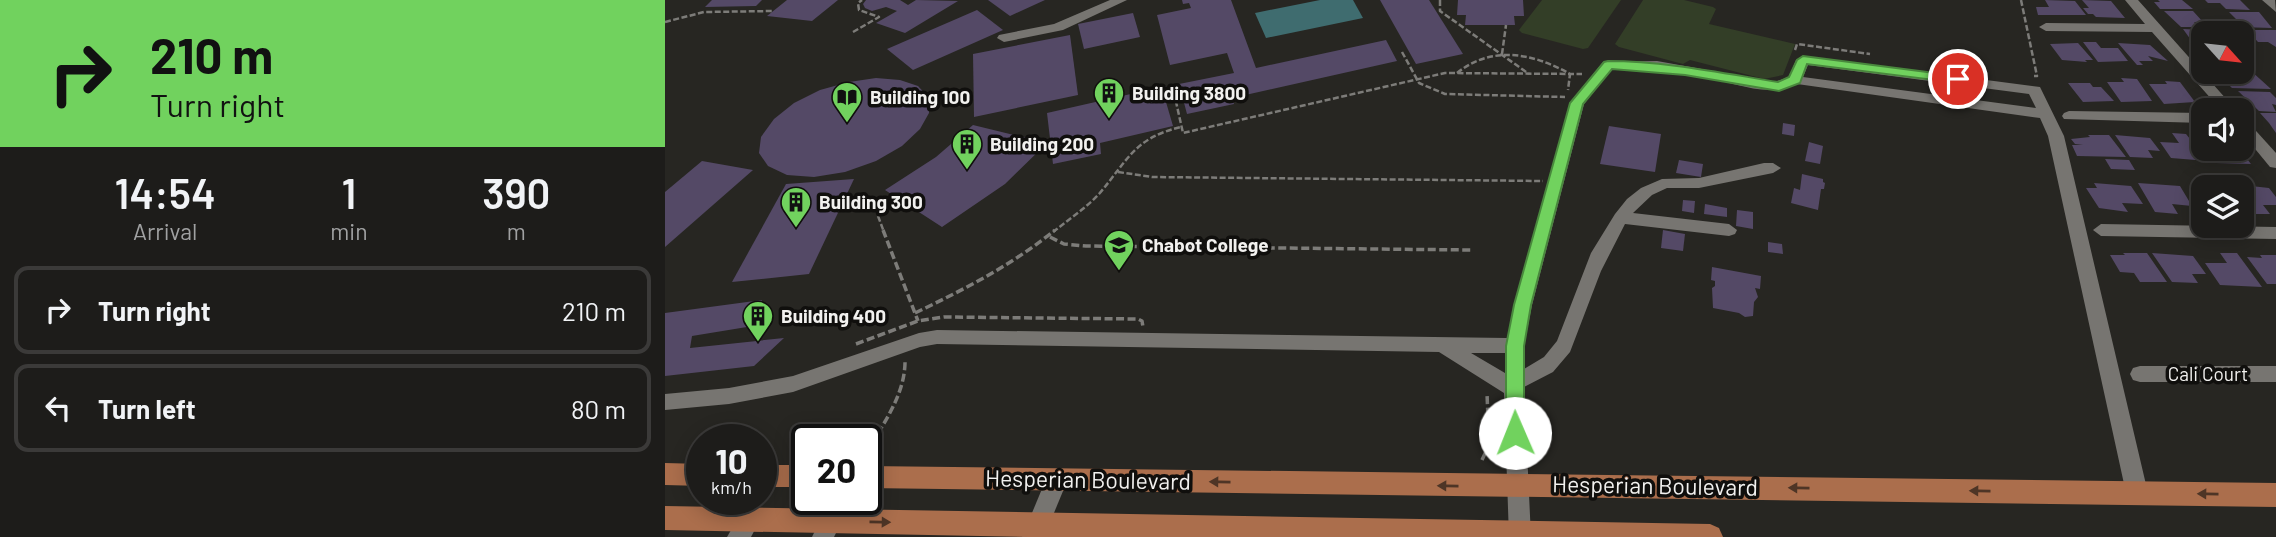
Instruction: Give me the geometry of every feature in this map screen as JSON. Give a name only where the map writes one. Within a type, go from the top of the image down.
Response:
[{"type":"main road","points":[[665,474],[686,475]]},
{"type":"main road","name":"Hesperian Boulevard","points":[[882,477],[2276,495]]},
{"type":"main road","points":[[665,518],[743,528],[1710,537]]},
{"type":"street","points":[[1004,38],[1058,27],[1121,0]]},
{"type":"street","points":[[2131,0],[2218,98]]},
{"type":"street","points":[[2268,0],[2276,8]]},
{"type":"street","points":[[2046,27],[2156,28]]},
{"type":"street","points":[[1520,536],[1516,486],[1515,346],[1542,200],[1577,103],[1600,71],[1608,65],[1619,64],[1707,74],[1779,87],[1795,80],[1803,60],[2035,90],[2056,136],[2137,493]]},
{"type":"street","points":[[2069,116],[2191,118]]},
{"type":"street","points":[[2254,138],[2276,163]]},
{"type":"street","points":[[1514,386],[1555,358],[1565,345],[1586,284],[1611,231],[1634,201],[1649,189],[1666,182],[1700,183],[1759,168],[1773,168]]},
{"type":"street","points":[[1622,218],[1729,230]]},
{"type":"street","points":[[2101,230],[2276,233]]},
{"type":"street","points":[[665,402],[769,390],[817,376],[898,337],[1515,346]]},
{"type":"street","points":[[1440,344],[1514,386]]},
{"type":"street","name":"Cali Court","points":[[2140,374],[2276,374]]},
{"type":"street","points":[[1035,531],[1057,479]]},
{"type":"path","points":[[853,32],[879,17],[859,10],[858,3],[862,0]]},
{"type":"path","points":[[1440,0],[1440,11],[1529,74]]},
{"type":"path","points":[[665,22],[697,13],[726,10],[773,11]]},
{"type":"path","points":[[1502,54],[1506,25]]},
{"type":"path","points":[[1402,52],[1419,83],[1445,94],[1565,97]]},
{"type":"path","points":[[1457,73],[1469,64],[1502,54],[1537,57],[1570,74],[1571,82],[1564,104]]},
{"type":"path","points":[[915,313],[982,281],[1050,237],[1097,196],[1136,147],[1149,138],[1181,127]]},
{"type":"path","points":[[1542,200],[1548,171]]},
{"type":"path","points":[[1118,172],[1152,177],[1545,181]]},
{"type":"path","points":[[877,216],[918,321]]},
{"type":"path","points":[[1050,237],[1064,244],[1086,246],[1473,250]]},
{"type":"path","points":[[848,348],[898,337],[918,321],[944,317],[1138,319],[1142,321],[1143,327]]},
{"type":"path","points":[[881,424],[907,369],[898,337]]},
{"type":"green space","points":[[1542,0],[1621,0],[1588,48],[1583,49],[1519,30]]},
{"type":"green space","points":[[1643,0],[1684,0],[1713,7],[1716,9],[1709,24],[1795,44],[1783,75],[1764,79],[1690,60],[1683,64],[1619,47],[1615,44]]},
{"type":"water","points":[[1320,0],[1353,0],[1363,18],[1266,38],[1255,13]]},
{"type":"building","points":[[712,0],[762,0],[756,6],[705,7]]},
{"type":"building","points":[[787,0],[838,0],[812,21],[767,16]]},
{"type":"building","points":[[866,0],[900,0],[908,5],[916,0],[958,1],[905,33],[876,23],[897,11],[886,7],[872,11],[865,8],[863,4]]},
{"type":"building","points":[[988,0],[1045,0],[1010,16]]},
{"type":"building","points":[[1182,0],[1231,0],[1256,68],[1386,40],[1397,61],[1232,98],[1234,104],[1187,114],[1179,84],[1234,73],[1227,53],[1170,65],[1157,15],[1191,8],[1189,3],[1183,4]]},
{"type":"building","points":[[1380,0],[1429,0],[1463,54],[1416,64]]},
{"type":"building","points":[[1458,0],[1523,0],[1524,16],[1514,16],[1515,25],[1465,25],[1466,15],[1457,15]]},
{"type":"building","points":[[2045,0],[2075,1],[2086,15],[2038,15],[2036,7],[2049,7]]},
{"type":"building","points":[[2082,0],[2111,1],[2125,18],[2096,17],[2088,14],[2083,8],[2089,8]]},
{"type":"building","points":[[2158,0],[2182,0],[2193,9],[2160,9],[2154,2],[2160,2]]},
{"type":"building","points":[[2205,0],[2240,0],[2250,10],[2226,9],[2220,3],[2208,3]]},
{"type":"building","points":[[977,10],[1003,30],[913,70],[887,49]]},
{"type":"building","points":[[2164,11],[2193,11],[2202,21],[2191,21],[2191,27],[2181,27]]},
{"type":"building","points":[[2229,12],[2259,12],[2272,28],[2254,27],[2254,21],[2238,21]]},
{"type":"building","points":[[1133,13],[1140,37],[1084,49],[1078,24]]},
{"type":"building","points":[[2183,29],[2191,29],[2191,40]]},
{"type":"building","points":[[2254,30],[2276,30],[2276,47],[2268,42],[2258,42],[2254,38]]},
{"type":"building","points":[[1070,35],[1078,95],[974,117],[973,54]]},
{"type":"building","points":[[2083,42],[2096,42],[2101,48],[2118,48],[2128,61],[2098,62]]},
{"type":"building","points":[[2078,43],[2093,60],[2062,60],[2050,44]]},
{"type":"building","points":[[2118,43],[2150,45],[2168,61],[2148,56],[2153,61],[2139,61],[2143,65],[2137,65]]},
{"type":"building","points":[[2254,74],[2271,89],[2232,88],[2228,84],[2254,84]]},
{"type":"building","name":"Building 100","points":[[876,78],[900,80],[918,86],[929,98],[929,113],[920,129],[902,146],[876,161],[845,172],[814,177],[787,175],[768,166],[759,153],[761,137],[774,119],[794,103],[820,90]]},
{"type":"building","points":[[2121,78],[2137,79],[2152,101],[2121,102],[2107,82],[2124,82]]},
{"type":"building","points":[[2165,81],[2180,82],[2192,98],[2191,102],[2164,104],[2149,84],[2167,84]]},
{"type":"building","points":[[2068,83],[2090,83],[2093,87],[2101,87],[2114,101],[2083,102]]},
{"type":"building","name":"Building 3800","points":[[1166,86],[1169,101],[1166,102],[1173,126],[1100,143],[1101,154],[1053,164],[1047,113]]},
{"type":"building","points":[[2238,91],[2270,92],[2276,98],[2276,105],[2272,104],[2276,112],[2259,111],[2254,106],[2254,98],[2245,98]]},
{"type":"building","points":[[2260,113],[2276,113],[2276,133],[2269,123]]},
{"type":"building","points":[[1783,123],[1795,125],[1794,136],[1782,134]]},
{"type":"building","name":"Building 200","points":[[973,125],[1047,143],[1005,184],[942,227],[885,190],[936,157]]},
{"type":"building","points":[[1609,126],[1661,134],[1655,172],[1600,164]]},
{"type":"building","points":[[2172,133],[2186,134],[2191,140],[2191,160],[2171,158],[2160,142],[2179,143]]},
{"type":"building","points":[[2088,135],[2109,135],[2126,157],[2077,156],[2072,145],[2083,145],[2075,144],[2071,139],[2090,137]]},
{"type":"building","points":[[2115,135],[2150,138],[2160,151],[2148,150],[2153,158],[2130,157]]},
{"type":"building","points":[[1809,142],[1823,146],[1820,164],[1805,161]]},
{"type":"building","points":[[2105,159],[2129,160],[2135,170],[2111,169]]},
{"type":"building","points":[[1679,160],[1703,164],[1701,177],[1676,173]]},
{"type":"building","points":[[702,161],[753,170],[665,247],[665,192]]},
{"type":"building","points":[[2214,161],[2249,161],[2251,164]]},
{"type":"building","points":[[1802,174],[1823,179],[1825,183],[1824,189],[1821,189],[1818,210],[1791,203],[1794,188],[1800,190]]},
{"type":"building","name":"Building 300","points":[[854,179],[809,274],[732,282],[786,184]]},
{"type":"building","points":[[2094,183],[2131,186],[2143,204],[2122,203],[2128,212],[2099,208],[2086,188],[2097,188]]},
{"type":"building","points":[[2138,183],[2180,186],[2191,204],[2172,204],[2178,214],[2155,212]]},
{"type":"building","points":[[2254,186],[2269,188],[2276,197],[2276,205],[2263,205],[2270,214],[2254,214]]},
{"type":"building","points":[[1683,200],[1695,201],[1694,213],[1682,211]]},
{"type":"building","points":[[1705,204],[1727,208],[1727,217],[1704,214]]},
{"type":"building","points":[[1737,210],[1753,212],[1753,229],[1736,226]]},
{"type":"building","points":[[1663,230],[1685,234],[1683,251],[1661,248]]},
{"type":"building","points":[[1768,242],[1782,244],[1783,254],[1768,252]]},
{"type":"building","points":[[2123,253],[2147,253],[2167,282],[2140,282],[2134,273],[2120,272],[2110,255],[2125,255]]},
{"type":"building","points":[[2152,253],[2193,256],[2206,274],[2192,274],[2198,283],[2172,282]]},
{"type":"building","points":[[2220,253],[2237,253],[2262,287],[2220,285],[2205,263],[2227,263]]},
{"type":"building","points":[[2260,255],[2276,255],[2276,284],[2267,284],[2247,257],[2262,258]]},
{"type":"building","points":[[1712,267],[1761,276],[1760,289],[1755,288],[1758,297],[1754,302],[1753,316],[1745,317],[1739,313],[1713,308],[1712,288],[1715,281],[1711,280]]},
{"type":"building","name":"Building 400","points":[[762,300],[753,326],[692,336],[690,348],[784,338],[754,366],[665,376],[665,313]]},
{"type":"place","name":"Building 3800","points":[[1109,120]]},
{"type":"place","name":"Building 100","points":[[847,124]]},
{"type":"place","name":"Building 200","points":[[967,171]]},
{"type":"place","name":"Building 300","points":[[796,229]]},
{"type":"place","name":"Chabot College","points":[[1119,272]]},
{"type":"place","name":"Building 400","points":[[758,343]]},
{"type":"route","points":[[1515,433],[1515,346],[1523,305],[1577,103],[1600,71],[1608,65],[1636,65],[1779,87],[1795,80],[1803,60],[1958,79]]}]
